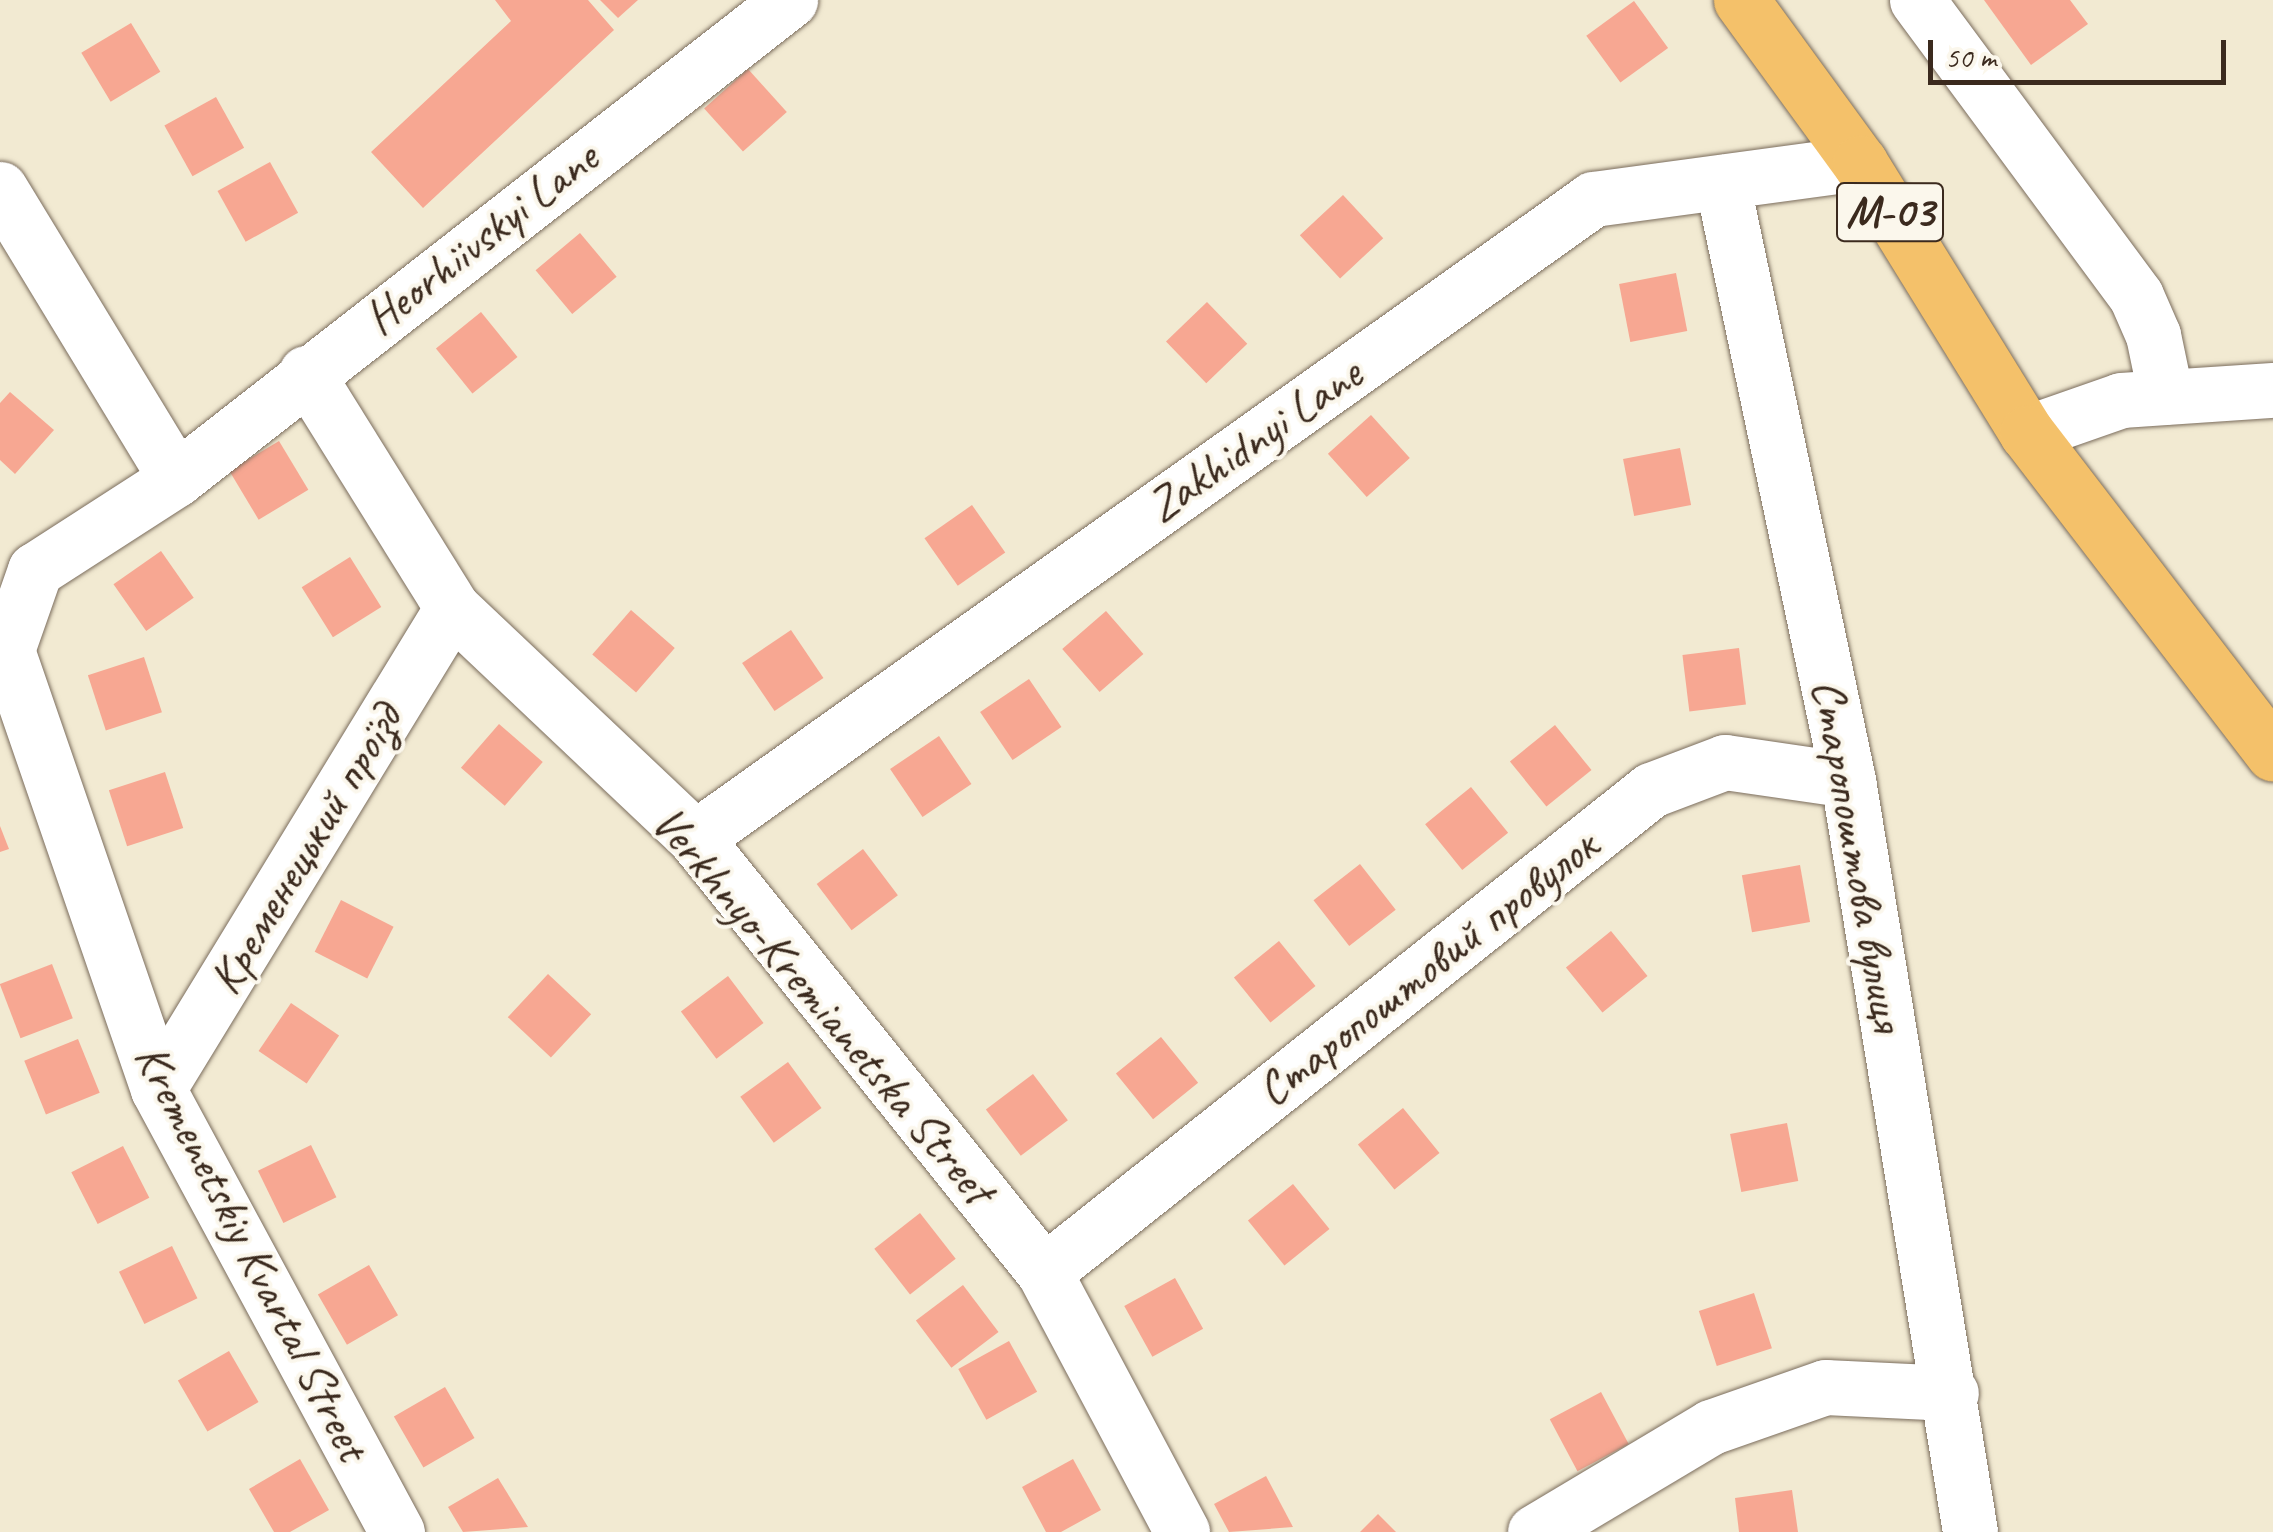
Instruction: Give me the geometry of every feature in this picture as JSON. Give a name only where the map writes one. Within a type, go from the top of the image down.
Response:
[{"type":"highway","name":"М-03","points":[[1752,4],[1860,163],[2028,433],[2273,754]]},
{"type":"street","name":"Heorhiivskyi Lane","points":[[176,479],[306,373],[790,0]]},
{"type":"street","points":[[1917,0],[2136,296],[2153,335],[2166,397]]},
{"type":"street","name":"Zakhidnyi Lane","points":[[696,838],[1592,199],[1860,163]]},
{"type":"street","name":"Старопоштова вулиця","points":[[1722,182],[1848,780],[1951,1394],[1970,1532]]},
{"type":"street","points":[[0,190],[176,479]]},
{"type":"street","name":"Verkhnyo-Kremianetska Street","points":[[306,373],[452,608],[696,838],[1044,1272],[1182,1532]]},
{"type":"street","points":[[2028,433],[2121,400],[2273,390]]},
{"type":"street","name":"Kremenetskiy Kvartal Street","points":[[176,479],[17,559],[7,650],[158,1089],[397,1532]]},
{"type":"street","name":"Кременецький проїзд","points":[[158,1089],[452,608]]},
{"type":"street","name":"Старопоштовий провулок","points":[[1044,1272],[1651,790],[1725,762],[1848,780]]},
{"type":"street","points":[[1535,1532],[1711,1427],[1825,1387],[1951,1394]]},
{"type":"building","points":[[495,0],[588,0],[614,30],[423,208],[371,152],[511,21]]},
{"type":"building","points":[[600,0],[638,0],[618,18]]},
{"type":"building","points":[[1984,0],[2070,0],[2088,24],[2031,65]]},
{"type":"building","points":[[1634,1],[1668,48],[1620,83],[1586,36]]},
{"type":"building","points":[[131,23],[160,72],[111,102],[81,53]]},
{"type":"building","points":[[748,69],[787,112],[743,152],[704,108]]},
{"type":"building","points":[[216,97],[244,148],[193,176],[164,126]]},
{"type":"building","points":[[270,162],[298,213],[246,242],[218,191]]},
{"type":"building","points":[[1343,195],[1383,238],[1340,278],[1300,235]]},
{"type":"building","points":[[580,233],[617,277],[572,314],[536,270]]},
{"type":"building","points":[[1676,273],[1687,331],[1630,342],[1619,284]]},
{"type":"building","points":[[1207,302],[1247,344],[1206,383],[1166,342]]},
{"type":"building","points":[[481,312],[518,357],[472,394],[436,349]]},
{"type":"building","points":[[10,392],[54,430],[15,474],[0,460],[0,403]]},
{"type":"building","points":[[1371,415],[1410,458],[1367,497],[1328,454]]},
{"type":"building","points":[[279,441],[308,490],[259,520],[229,471]]},
{"type":"building","points":[[1680,448],[1691,505],[1634,516],[1623,459]]},
{"type":"building","points":[[972,505],[1005,553],[958,586],[924,538]]},
{"type":"building","points":[[161,551],[194,598],[146,631],[113,584]]},
{"type":"building","points":[[350,557],[381,607],[333,637],[302,587]]},
{"type":"building","points":[[631,610],[675,648],[636,693],[592,655]]},
{"type":"building","points":[[1106,611],[1143,654],[1100,692],[1062,649]]},
{"type":"building","points":[[791,630],[823,678],[775,711],[742,663]]},
{"type":"building","points":[[1739,648],[1746,705],[1689,712],[1682,655]]},
{"type":"building","points":[[144,657],[162,712],[106,730],[88,675]]},
{"type":"building","points":[[1029,679],[1061,727],[1013,760],[980,712]]},
{"type":"building","points":[[499,724],[543,762],[505,806],[461,768]]},
{"type":"building","points":[[1555,725],[1592,770],[1546,807],[1510,762]]},
{"type":"building","points":[[939,736],[971,784],[923,817],[890,769]]},
{"type":"building","points":[[165,772],[183,828],[127,846],[109,790]]},
{"type":"building","points":[[1471,787],[1508,833],[1462,870],[1425,824]]},
{"type":"building","points":[[0,826],[9,849],[0,852]]},
{"type":"building","points":[[863,849],[898,895],[852,930],[817,884]]},
{"type":"building","points":[[1360,864],[1396,910],[1349,946],[1314,900]]},
{"type":"building","points":[[1800,865],[1810,922],[1752,932],[1742,875]]},
{"type":"building","points":[[341,900],[394,927],[367,978],[315,952]]},
{"type":"building","points":[[1611,931],[1648,976],[1602,1013],[1566,968]]},
{"type":"building","points":[[1279,941],[1316,986],[1270,1023],[1234,978]]},
{"type":"building","points":[[52,964],[73,1018],[21,1038],[0,984]]},
{"type":"building","points":[[548,974],[591,1014],[551,1057],[508,1017]]},
{"type":"building","points":[[728,976],[764,1023],[716,1059],[681,1012]]},
{"type":"building","points":[[291,1003],[339,1035],[307,1084],[259,1051]]},
{"type":"building","points":[[1161,1037],[1198,1083],[1153,1119],[1116,1074]]},
{"type":"building","points":[[78,1039],[100,1093],[46,1115],[24,1061]]},
{"type":"building","points":[[788,1062],[822,1108],[774,1143],[740,1097]]},
{"type":"building","points":[[1033,1074],[1068,1120],[1021,1156],[986,1110]]},
{"type":"building","points":[[1403,1108],[1440,1153],[1394,1190],[1358,1145]]},
{"type":"building","points":[[1787,1123],[1798,1181],[1741,1192],[1730,1134]]},
{"type":"building","points":[[311,1145],[336,1197],[283,1223],[258,1171]]},
{"type":"building","points":[[123,1146],[149,1198],[98,1224],[71,1172]]},
{"type":"building","points":[[1293,1184],[1330,1229],[1284,1266],[1248,1221]]},
{"type":"building","points":[[920,1213],[956,1259],[910,1294],[874,1249]]},
{"type":"building","points":[[172,1246],[197,1298],[144,1324],[119,1272]]},
{"type":"building","points":[[369,1265],[398,1315],[347,1345],[318,1294]]},
{"type":"building","points":[[1175,1278],[1203,1329],[1152,1357],[1124,1306]]},
{"type":"building","points":[[963,1285],[999,1332],[951,1368],[916,1321]]},
{"type":"building","points":[[1754,1293],[1772,1348],[1717,1366],[1699,1311]]},
{"type":"building","points":[[1009,1341],[1037,1392],[986,1420],[958,1369]]},
{"type":"building","points":[[229,1351],[258,1402],[207,1432],[178,1380]]},
{"type":"building","points":[[445,1387],[474,1438],[423,1468],[394,1416]]},
{"type":"building","points":[[1601,1392],[1629,1444],[1577,1471],[1550,1419]]},
{"type":"building","points":[[300,1459],[329,1510],[290,1532],[274,1532],[249,1489]]},
{"type":"building","points":[[1073,1459],[1101,1510],[1061,1532],[1046,1532],[1022,1487]]},
{"type":"building","points":[[1266,1476],[1293,1527],[1229,1532],[1214,1504]]},
{"type":"building","points":[[498,1478],[528,1527],[463,1532],[448,1507]]},
{"type":"building","points":[[1792,1490],[1798,1532],[1739,1532],[1735,1498]]},
{"type":"building","points":[[1378,1514],[1396,1532],[1360,1532]]}]
